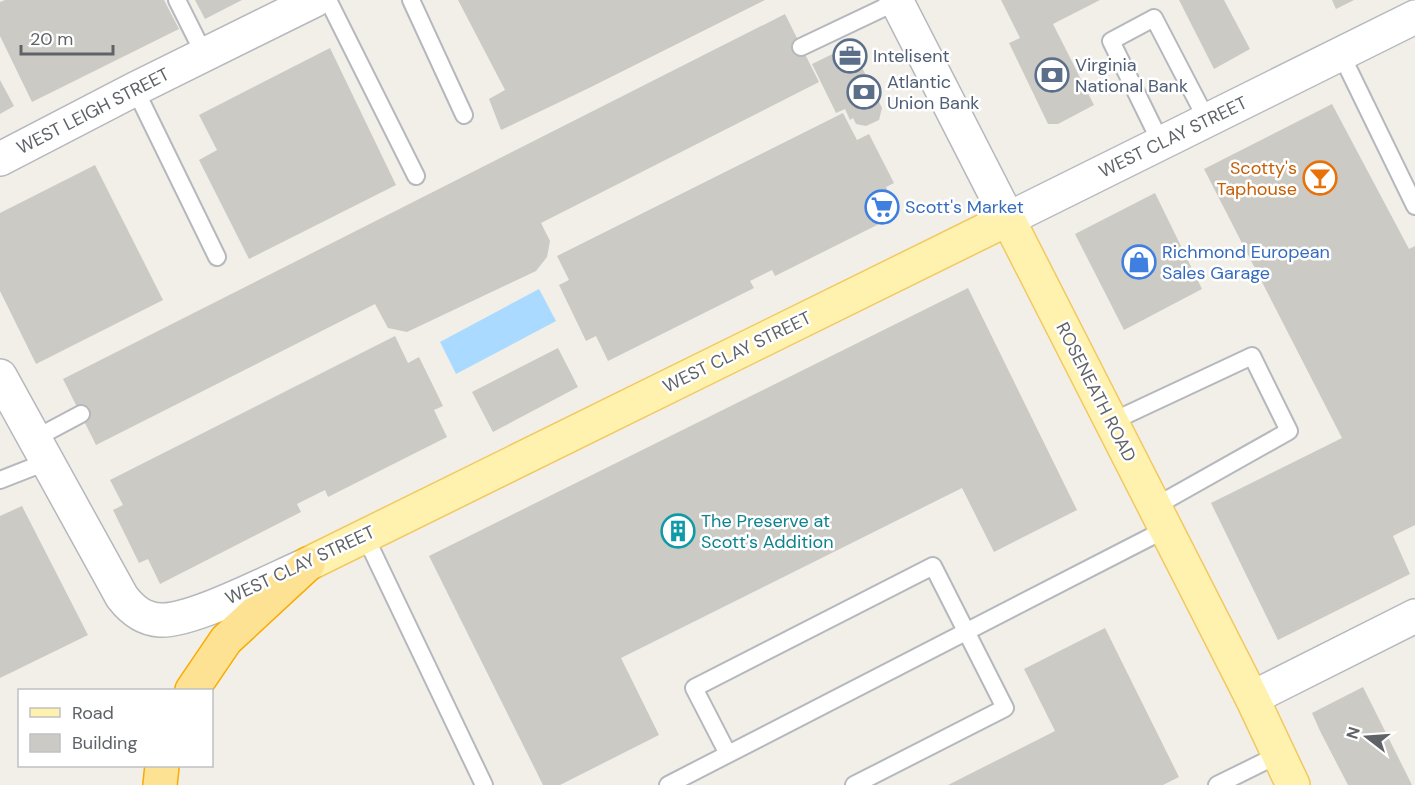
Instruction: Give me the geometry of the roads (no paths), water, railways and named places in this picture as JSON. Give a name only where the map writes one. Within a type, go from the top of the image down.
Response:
[{"type":"highway","points":[[193,689],[226,640],[308,564]]},
{"type":"highway","points":[[160,785],[162,767]]},
{"type":"main road","name":"ROSENEATH ROAD","points":[[1008,219],[1252,698],[1293,785]]},
{"type":"main road","name":"WEST CLAY STREET","points":[[308,564],[1008,219]]},
{"type":"street","name":"WEST LEIGH STREET","points":[[0,159],[135,88],[315,0]]},
{"type":"street","name":"ROSENEATH ROAD","points":[[898,0],[1008,219]]},
{"type":"street","name":"WEST CLAY STREET","points":[[1008,219],[1415,17]]},
{"type":"street","name":"WEST CLAY STREET","points":[[0,376],[87,534],[131,608],[143,617],[173,620],[308,564]]},
{"type":"street","points":[[1252,698],[1415,616]]},
{"type":"lane","points":[[177,0],[204,54]]},
{"type":"lane","points":[[328,0],[417,176]]},
{"type":"lane","points":[[411,0],[464,115]]},
{"type":"lane","points":[[801,47],[898,0]]},
{"type":"lane","points":[[1161,143],[1111,41],[1154,18],[1207,120]]},
{"type":"lane","points":[[1341,54],[1415,206]]},
{"type":"lane","points":[[135,88],[217,257]]},
{"type":"lane","points":[[668,785],[966,632],[1160,518],[1289,431],[1252,356],[1111,422]]},
{"type":"lane","points":[[0,480],[40,451],[81,414]]},
{"type":"lane","points":[[365,536],[484,785]]},
{"type":"lane","points":[[728,754],[694,688],[933,566],[1005,708],[854,785]]},
{"type":"lane","points":[[1217,785],[1278,755]]},
{"type":"water","points":[[539,289],[556,321],[456,374],[440,342]]},
{"type":"place","name":"Intelisent","points":[[850,56]]},
{"type":"place","name":"Virginia National Bank","points":[[1052,75]]},
{"type":"place","name":"Atlantic Union Bank","points":[[864,92]]},
{"type":"place","name":"Scotty's Taphouse","points":[[1320,178]]},
{"type":"place","name":"Scott's Market","points":[[882,207]]},
{"type":"place","name":"Richmond European Sales Garage","points":[[1139,262]]},
{"type":"place","name":"The Preserve at Scott's Addition","points":[[678,531]]}]
